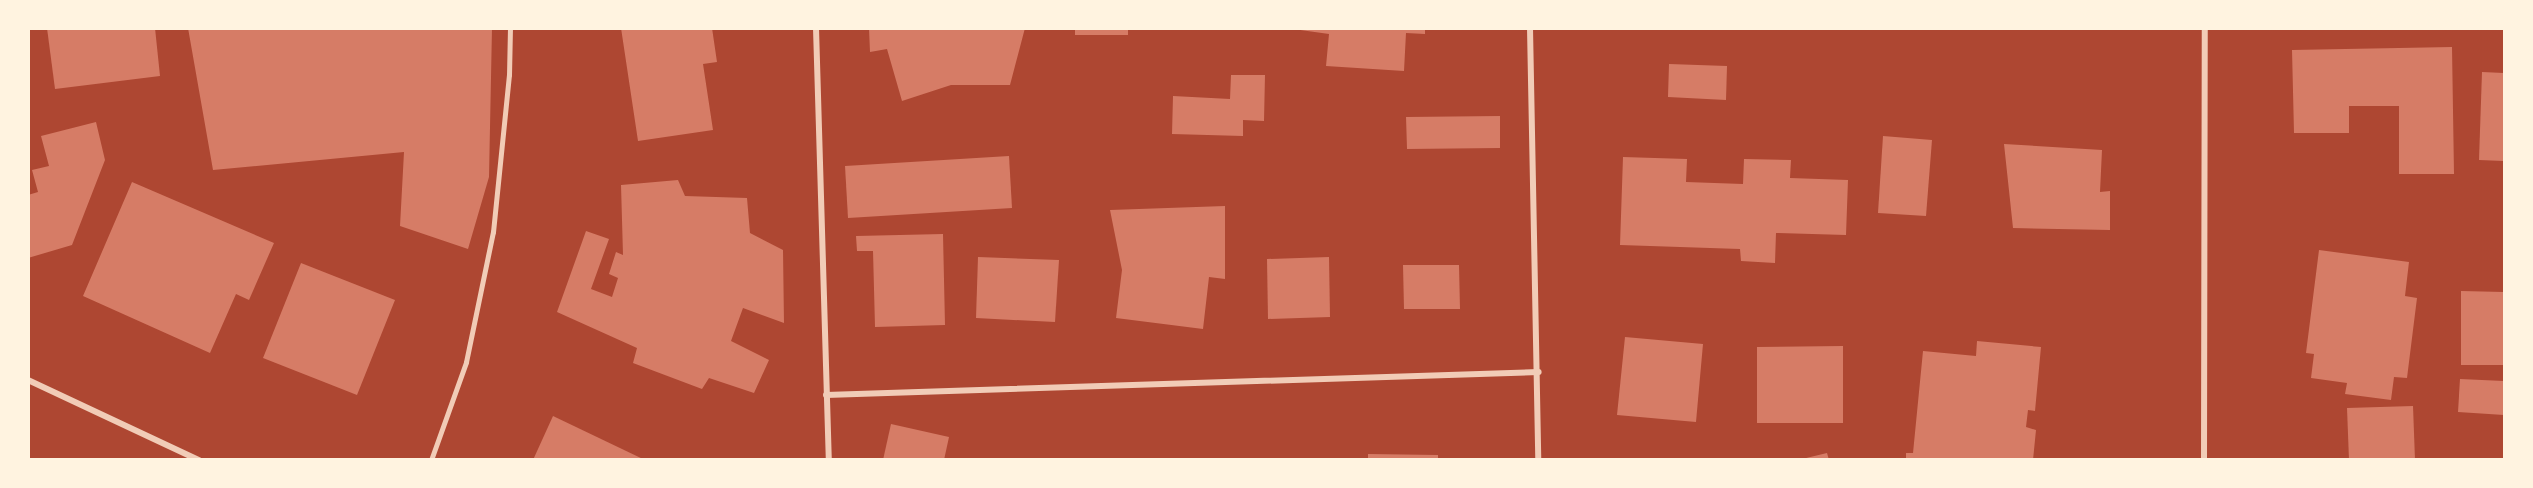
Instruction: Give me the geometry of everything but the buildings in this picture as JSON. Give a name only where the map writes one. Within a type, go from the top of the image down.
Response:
[{"type":"street","points":[[431,459],[466,362],[493,232],[509,75],[510,28]]},
{"type":"street","points":[[816,28],[829,459]]},
{"type":"street","points":[[1530,28],[1539,372],[1538,459]]},
{"type":"street","points":[[2204,459],[2205,28]]},
{"type":"street","points":[[826,395],[1539,372]]},
{"type":"street","points":[[28,380],[199,459]]},
{"type":"shaded area","points":[[29,29],[2504,29],[2504,459],[29,459]]}]
